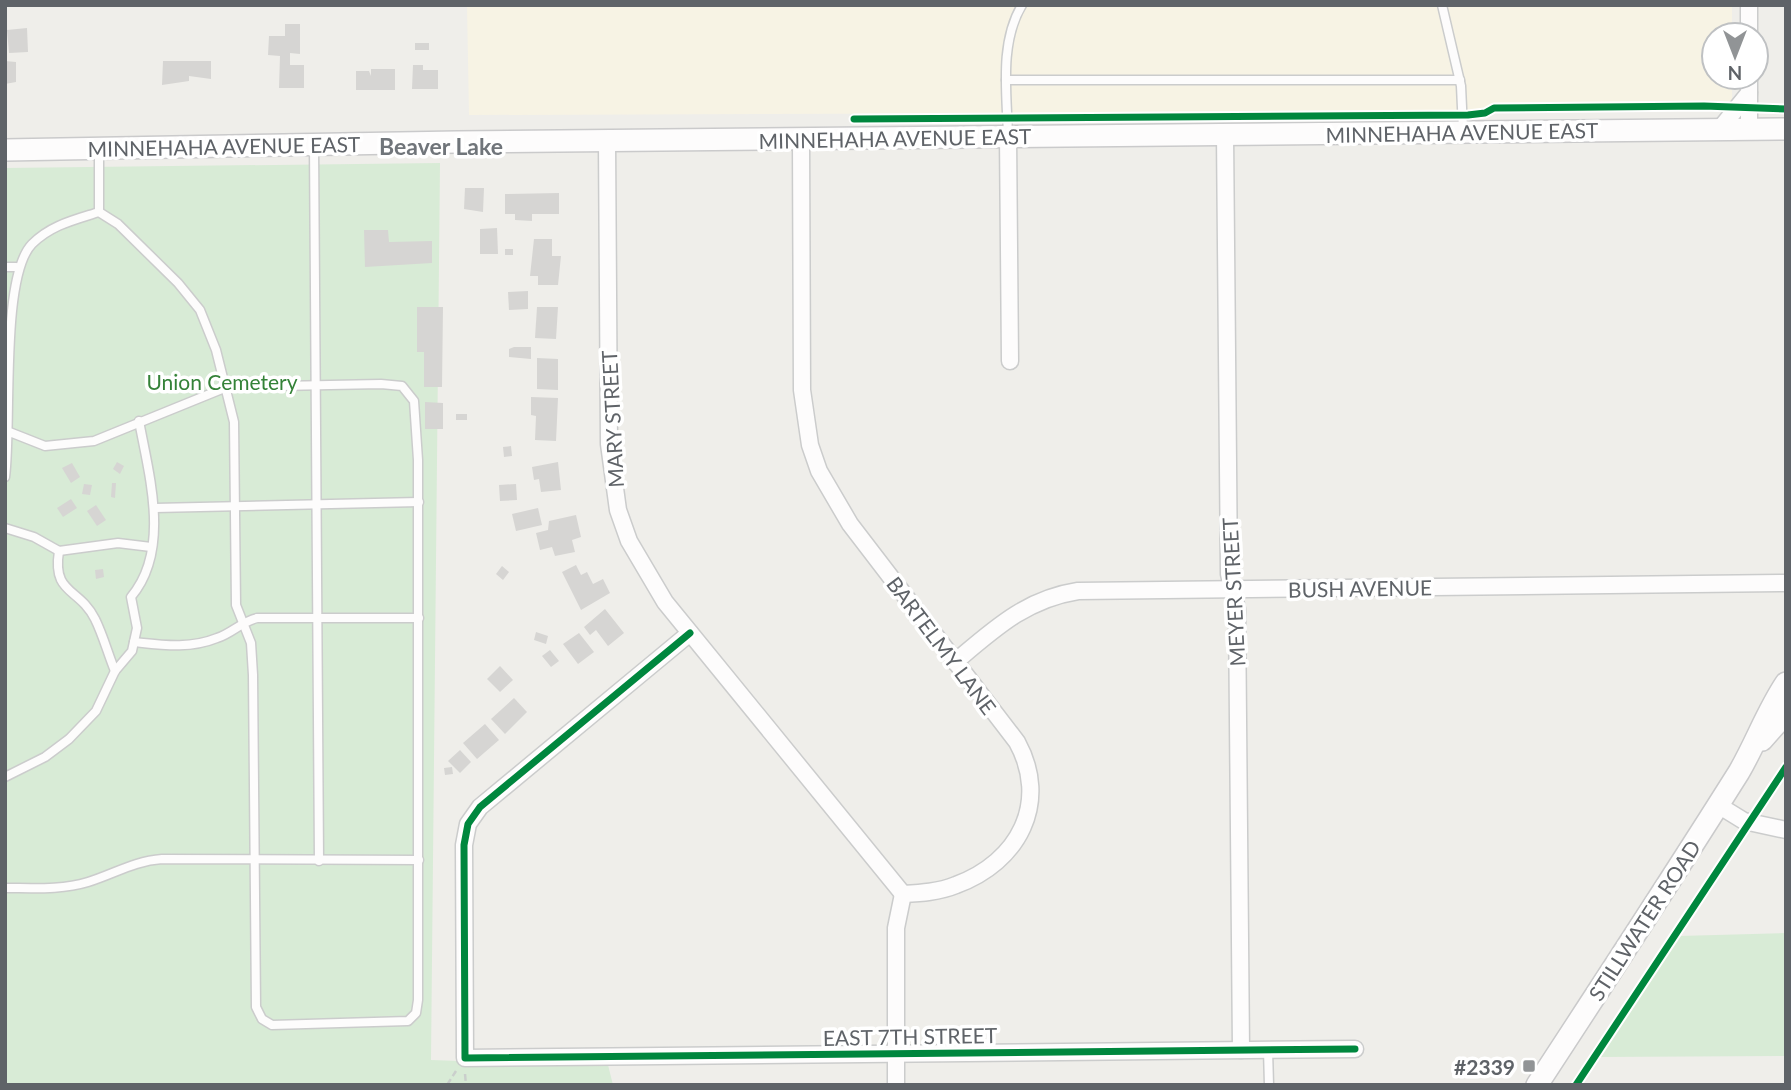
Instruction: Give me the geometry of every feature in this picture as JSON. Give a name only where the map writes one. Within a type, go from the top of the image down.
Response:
[{"type":"main road","name":"MINNEHAHA AVENUE EAST","points":[[5,150],[801,138],[1786,129]]},
{"type":"main road","name":"STILLWATER ROAD","points":[[1537,1085],[1749,755],[1769,709],[1786,683]]},
{"type":"main road","name":"STILLWATER ROAD","points":[[1749,755],[1786,713]]},
{"type":"street","points":[[1719,130],[1745,91]]},
{"type":"street","points":[[1749,91],[1749,130]]},
{"type":"street","name":"MEYER STREET","points":[[1225,134],[1229,574],[1237,609],[1241,1050]]},
{"type":"street","points":[[1008,136],[1010,361]]},
{"type":"street","name":"BARTELMY LANE","points":[[801,138],[802,390],[810,445],[831,496],[1025,756],[1032,788],[1030,805],[1019,836],[983,872],[941,890],[903,894]]},
{"type":"street","name":"MARY STREET","points":[[607,141],[611,477],[618,510],[634,551],[659,594],[903,894]]},
{"type":"street","name":"BUSH AVENUE","points":[[955,662],[1016,612],[1056,595],[1078,591],[1786,583]]},
{"type":"street","name":"EAST 7TH STREET","points":[[690,633],[481,807],[468,824],[464,845],[465,1058],[1355,1049]]},
{"type":"street","points":[[1718,805],[1744,821],[1786,830]]},
{"type":"street","points":[[896,1085],[896,928],[903,894]]},
{"type":"lane","points":[[1008,136],[1006,80],[1009,42],[1023,5]]},
{"type":"lane","points":[[1442,5],[1460,80],[1463,132]]},
{"type":"lane","points":[[1006,80],[1460,80]]},
{"type":"lane","points":[[314,145],[319,861]]},
{"type":"lane","points":[[99,148],[99,212]]},
{"type":"lane","points":[[5,477],[7,431],[16,267],[30,245],[56,225],[99,212],[118,223],[178,283],[200,310],[227,387],[234,422],[236,605],[250,643],[253,675],[254,995],[262,1019],[272,1025],[408,1021],[416,1013],[419,860],[419,502],[414,401],[402,386],[227,387],[94,440],[46,446],[7,431]]},
{"type":"lane","points":[[5,267],[16,267]]},
{"type":"lane","points":[[5,777],[44,757],[69,739],[96,711],[115,671],[132,651],[137,628],[131,597],[140,588],[151,547],[155,508],[139,421]]},
{"type":"lane","points":[[155,508],[233,504],[419,502]]},
{"type":"lane","points":[[5,528],[34,537],[58,551],[118,543],[151,547]]},
{"type":"lane","points":[[58,551],[56,568],[61,585],[94,616],[115,671]]},
{"type":"lane","points":[[134,642],[195,645],[220,637],[243,621],[257,618],[419,618]]},
{"type":"lane","points":[[5,888],[59,888],[88,882],[139,860],[419,860]]},
{"type":"lane","points":[[1268,1050],[1269,1085]]},
{"type":"shaded area","points":[[467,5],[1732,5],[1732,21],[1700,21],[1700,91],[1732,91],[1732,111],[469,115]]},
{"type":"green space","name":"Union Cemetery","points":[[440,163],[431,1060],[548,1064],[606,1057],[613,1085],[5,1085],[5,168]]},
{"type":"green space","points":[[1786,933],[1786,1056],[1599,1057],[1679,936]]},
{"type":"building","points":[[285,24],[300,24],[300,54],[290,53],[290,65],[304,65],[304,88],[279,88],[280,56],[268,55],[269,36],[285,36]]},
{"type":"building","points":[[27,28],[28,52],[9,53],[7,30]]},
{"type":"building","points":[[415,43],[429,43],[429,50],[415,50]]},
{"type":"building","points":[[5,61],[16,62],[16,82],[5,84]]},
{"type":"building","points":[[163,61],[211,61],[211,79],[189,76],[189,81],[162,85]]},
{"type":"building","points":[[413,65],[423,65],[423,70],[438,70],[438,89],[412,89]]},
{"type":"building","points":[[371,69],[395,69],[395,90],[356,90],[356,71],[369,71],[371,76]]},
{"type":"building","points":[[465,188],[484,188],[483,212],[464,209]]},
{"type":"building","points":[[559,193],[559,214],[532,214],[532,221],[515,220],[515,214],[505,214],[505,194]]},
{"type":"building","points":[[497,228],[498,254],[480,254],[480,229]]},
{"type":"building","points":[[364,230],[388,230],[389,242],[432,241],[432,263],[365,267]]},
{"type":"building","points":[[534,239],[552,239],[552,256],[561,256],[558,285],[538,285],[538,276],[530,276]]},
{"type":"building","points":[[505,249],[513,249],[513,255],[505,255]]},
{"type":"building","points":[[528,291],[528,309],[509,310],[508,292]]},
{"type":"building","points":[[417,307],[443,307],[442,387],[424,387],[424,352],[417,352]]},
{"type":"building","points":[[537,307],[558,307],[556,339],[535,338]]},
{"type":"building","points":[[531,347],[531,359],[509,357],[509,349]]},
{"type":"building","points":[[537,358],[558,359],[558,390],[537,389]]},
{"type":"building","points":[[531,397],[558,398],[556,441],[535,440],[536,416],[531,415]]},
{"type":"building","points":[[425,402],[443,403],[443,429],[425,429]]},
{"type":"building","points":[[456,414],[467,414],[467,420],[456,420]]},
{"type":"building","points":[[511,446],[512,456],[504,457],[503,447]]},
{"type":"building","points":[[117,462],[124,466],[120,474],[113,469]]},
{"type":"building","points":[[558,462],[561,490],[541,492],[539,479],[534,480],[532,467]]},
{"type":"building","points":[[72,463],[80,477],[71,483],[62,468]]},
{"type":"building","points":[[112,483],[116,483],[115,498],[111,497]]},
{"type":"building","points":[[84,484],[92,485],[90,495],[82,494]]},
{"type":"building","points":[[516,484],[517,500],[500,501],[499,485]]},
{"type":"building","points":[[71,499],[77,508],[63,517],[57,508]]},
{"type":"building","points":[[96,505],[106,520],[97,526],[87,511]]},
{"type":"building","points":[[538,508],[542,525],[516,531],[512,514]]},
{"type":"building","points":[[576,515],[581,537],[572,540],[575,552],[555,556],[552,547],[540,550],[536,533],[548,530],[549,521]]},
{"type":"building","points":[[576,565],[581,575],[587,572],[593,584],[603,579],[610,593],[581,610],[562,572]]},
{"type":"building","points":[[502,566],[509,572],[503,580],[496,574]]},
{"type":"building","points":[[103,569],[104,577],[96,579],[95,570]]},
{"type":"building","points":[[605,609],[624,633],[608,646],[596,630],[590,635],[584,627]]},
{"type":"building","points":[[536,632],[548,636],[546,644],[534,640]]},
{"type":"building","points":[[579,633],[594,652],[578,664],[563,644]]},
{"type":"building","points":[[550,650],[559,661],[551,667],[542,656]]},
{"type":"building","points":[[500,666],[513,680],[500,692],[487,679]]},
{"type":"building","points":[[514,698],[527,712],[505,734],[491,719]]},
{"type":"building","points":[[485,724],[499,740],[477,759],[463,743]]},
{"type":"building","points":[[460,750],[471,762],[460,773],[448,761]]},
{"type":"building","points":[[452,767],[453,774],[445,775],[444,768]]},
{"type":"cycle path","points":[[854,119],[1468,115],[1485,113],[1494,108],[1704,106],[1786,109]]},
{"type":"cycle path","points":[[690,633],[480,807],[468,824],[464,845],[465,1058],[1355,1049]]},
{"type":"cycle path","points":[[1576,1085],[1786,767]]},
{"type":"place","name":"#2339","points":[[1529,1066]]},
{"type":"district","name":"Beaver Lake","points":[[441,146]]}]
